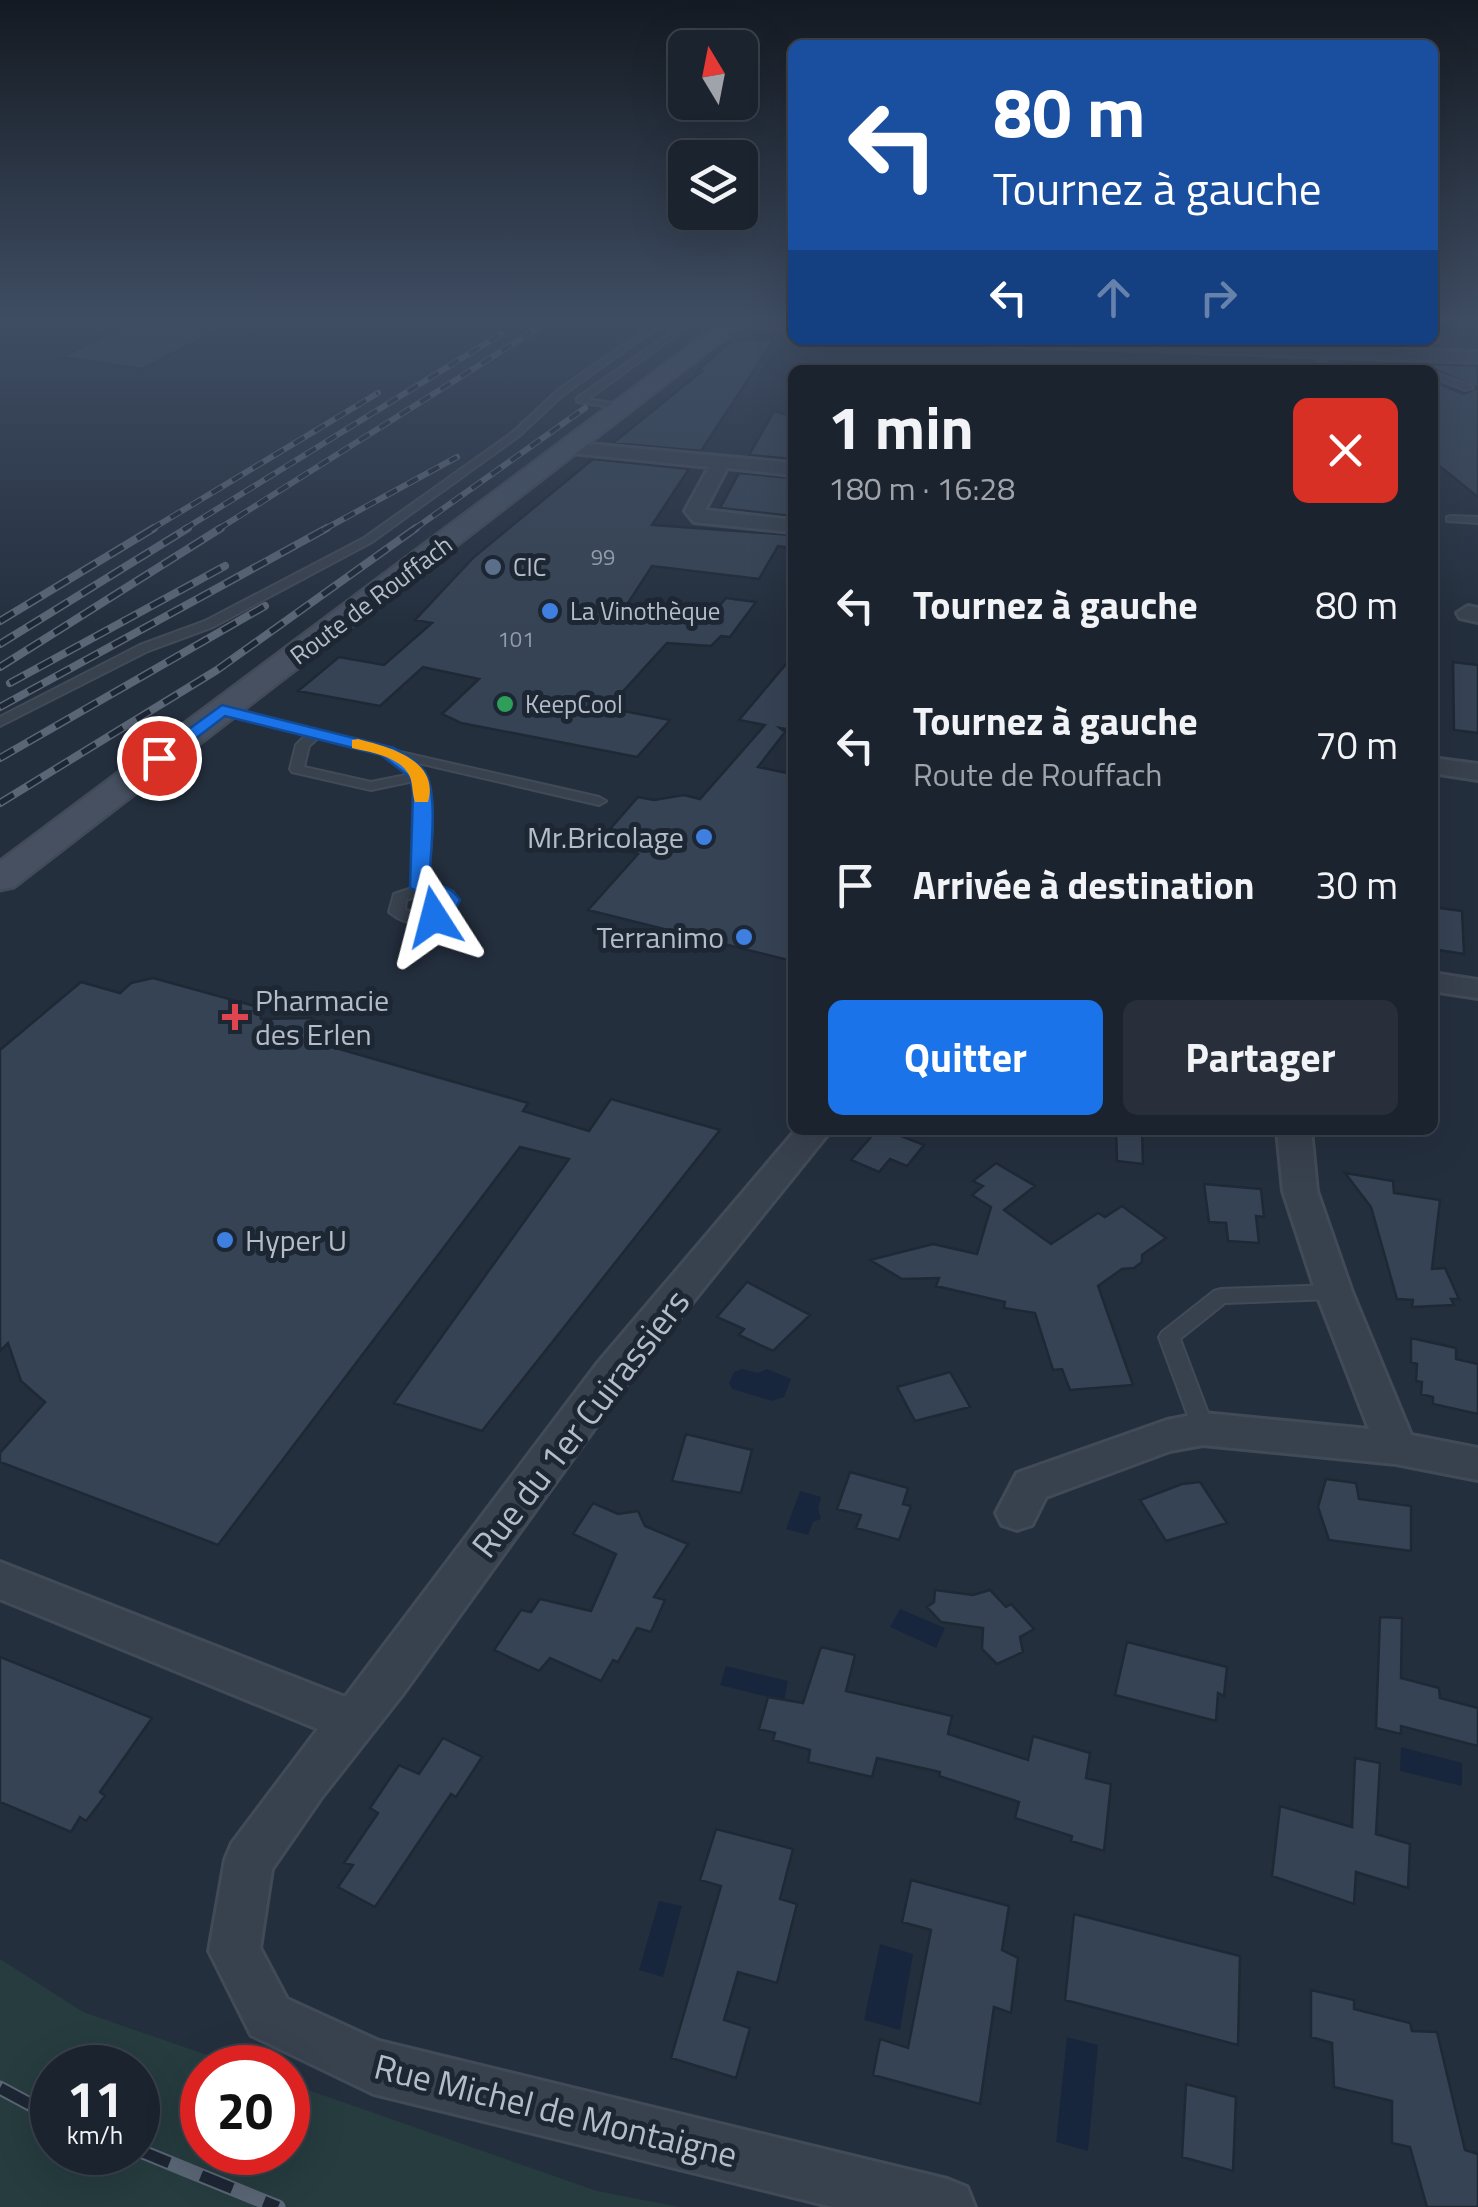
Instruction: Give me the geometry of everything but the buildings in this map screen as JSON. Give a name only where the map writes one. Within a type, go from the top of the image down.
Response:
[{"type":"main road","name":"Route de Rouffach","points":[[0,879],[355,613],[602,421]]},
{"type":"street","points":[[566,448],[788,469]]},
{"type":"street","points":[[720,463],[695,511],[701,518],[788,526]]},
{"type":"street","points":[[1438,766],[1478,772]]},
{"type":"street","points":[[1438,983],[1478,989]]},
{"type":"street","name":"Rue du 1er Cuirassiers","points":[[353,1722],[611,1375],[810,1135]]},
{"type":"street","points":[[1294,1135],[1300,1191],[1334,1292],[1396,1448]]},
{"type":"street","points":[[1017,1513],[1031,1485],[1167,1436],[1203,1428],[1396,1448],[1478,1464]]},
{"type":"street","points":[[0,1580],[353,1722]]},
{"type":"street","name":"Rue Michel de Montaigne","points":[[353,1722],[304,1782],[250,1860],[234,1951],[269,2017],[374,2067],[946,2207]]},
{"type":"lane","points":[[0,722],[144,648],[210,624],[368,540],[530,421]]},
{"type":"lane","points":[[1451,519],[1478,520]]},
{"type":"lane","points":[[222,710],[599,801]]},
{"type":"lane","points":[[316,734],[303,745],[297,769],[372,786],[418,776]]},
{"type":"lane","points":[[388,752],[409,764],[418,776],[422,792],[420,888]]},
{"type":"lane","points":[[1203,1428],[1169,1338],[1221,1296],[1334,1292]]},
{"type":"green space","points":[[0,1959],[83,2012],[180,2046],[180,2175],[310,2175],[310,2091],[597,2191],[680,2207],[0,2207]]},
{"type":"water","points":[[742,1369],[758,1373],[767,1369],[791,1379],[784,1397],[772,1401],[732,1389],[729,1383],[734,1372]]},
{"type":"water","points":[[800,1491],[821,1497],[821,1519],[813,1522],[808,1535],[786,1529]]},
{"type":"water","points":[[900,1609],[945,1628],[936,1648],[890,1627]]},
{"type":"water","points":[[726,1666],[788,1681],[784,1701],[720,1685]]},
{"type":"water","points":[[1401,1747],[1462,1763],[1462,1786],[1400,1771]]},
{"type":"water","points":[[659,1901],[682,1906],[663,1977],[639,1970]]},
{"type":"water","points":[[880,1944],[913,1954],[900,2030],[864,2020]]},
{"type":"water","points":[[1067,2037],[1098,2045],[1088,2151],[1056,2142]]},
{"type":"railway","points":[[150,530],[331,421]]},
{"type":"railway","points":[[183,530],[360,421]]},
{"type":"railway","points":[[217,530],[390,421]]},
{"type":"railway","points":[[413,530],[567,421]]},
{"type":"railway","points":[[323,530],[457,457]]},
{"type":"railway","points":[[0,621],[154,528]]},
{"type":"railway","points":[[0,644],[188,528]]},
{"type":"railway","points":[[0,667],[221,528]]},
{"type":"railway","points":[[0,707],[327,528]]},
{"type":"railway","points":[[0,803],[217,670],[416,528]]},
{"type":"railway","points":[[10,683],[225,566]]},
{"type":"railway","points":[[0,758],[265,606]]},
{"type":"railway","points":[[0,2088],[30,2104]]},
{"type":"railway","points":[[160,2159],[278,2207]]},
{"type":"slow traffic","points":[[358,744],[388,752],[409,764],[418,776],[422,798]]},
{"type":"place","name":"CIC","points":[[493,567]]},
{"type":"place","name":"La Vinothèque","points":[[550,611]]},
{"type":"place","name":"KeepCool","points":[[505,704]]},
{"type":"place","name":"Mr.Bricolage","points":[[704,837]]},
{"type":"place","name":"Terranimo","points":[[744,937]]},
{"type":"place","name":"Pharmacie des Erlen","points":[[235,1017]]},
{"type":"place","name":"Hyper U","points":[[225,1240]]},
{"type":"route","points":[[159,758],[222,710],[388,752],[409,764],[418,776],[422,792],[420,888],[436,889],[450,900],[446,910],[434,917]]}]
